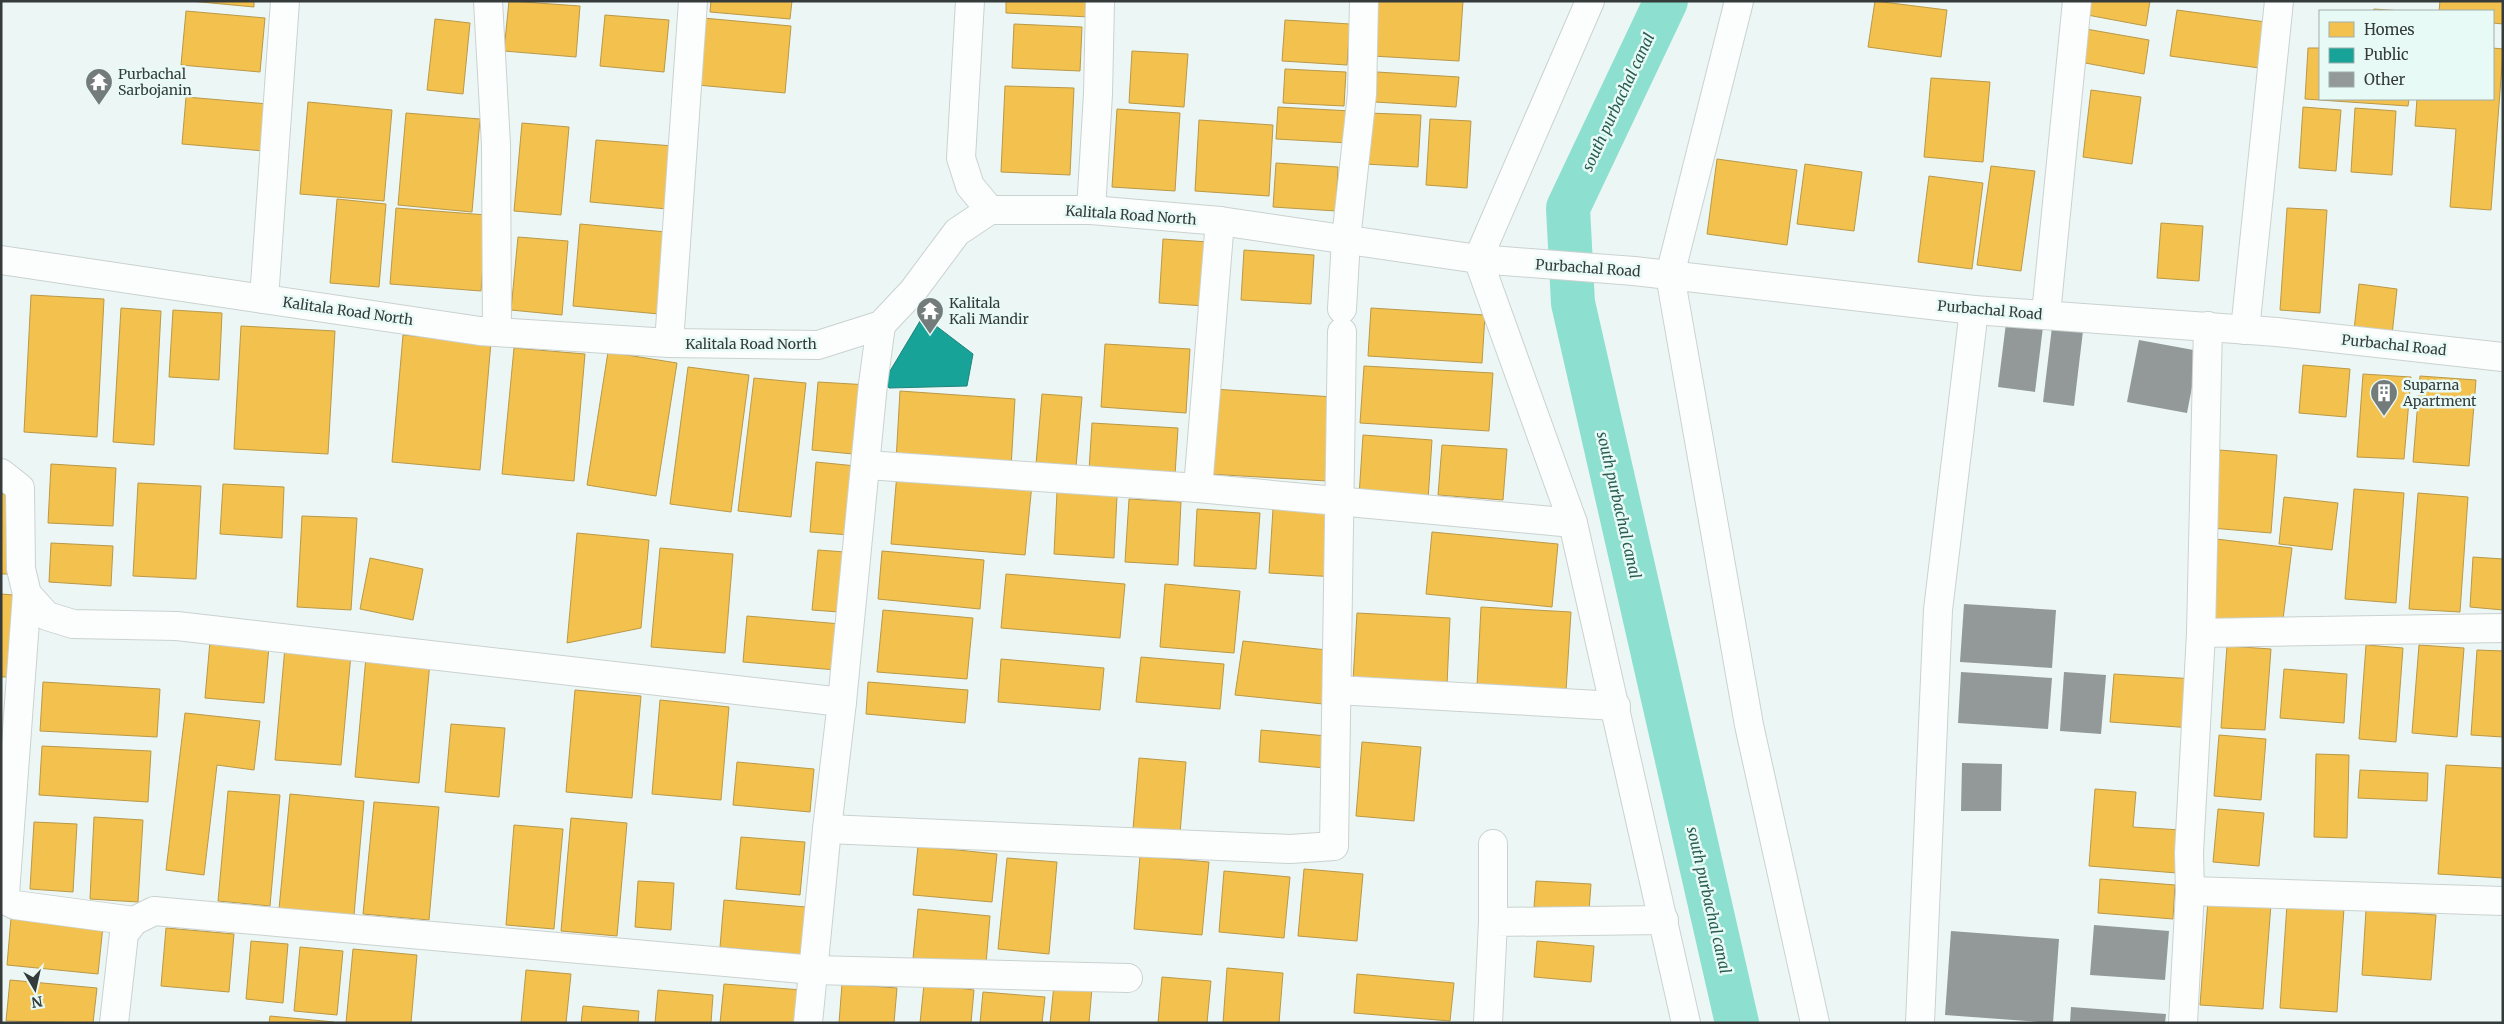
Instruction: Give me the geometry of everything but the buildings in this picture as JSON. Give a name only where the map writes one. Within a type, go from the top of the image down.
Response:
[{"type":"street","points":[[264,299],[284,1]]},
{"type":"street","points":[[488,1],[495,112],[497,332]]},
{"type":"street","points":[[668,343],[693,1]]},
{"type":"street","points":[[970,1],[961,158],[970,186],[990,210]]},
{"type":"street","points":[[1091,210],[1098,94],[1100,1]]},
{"type":"street","points":[[827,829],[1270,848],[1334,846],[1341,502],[1342,320],[1346,239],[1362,94],[1364,1]]},
{"type":"street","points":[[1590,1],[1478,259],[1573,523],[1616,706],[1686,1023]]},
{"type":"street","points":[[1740,1],[1670,276],[1749,725],[1815,1023]]},
{"type":"street","points":[[2046,314],[2077,1]]},
{"type":"street","points":[[2245,330],[2279,1]]},
{"type":"street","name":"Kalitala Road North","points":[[1,260],[497,332],[668,343],[818,345],[881,325],[914,291],[958,232],[990,210],[1091,210],[1220,221],[1478,259]]},
{"type":"street","points":[[1198,488],[1220,221]]},
{"type":"street","name":"Purbachal Road","points":[[1478,259],[1634,272],[1974,310],[2208,326],[2502,357]]},
{"type":"street","points":[[1920,1023],[1938,610],[1974,310]]},
{"type":"street","points":[[808,1023],[827,829],[867,465],[873,384],[881,325]]},
{"type":"street","points":[[2184,1023],[2190,891],[2189,853],[2200,632],[2208,326]]},
{"type":"street","points":[[2502,357],[2503,353]]},
{"type":"street","points":[[867,465],[1198,488],[1573,523]]},
{"type":"street","points":[[1,473],[20,488],[21,569],[27,594],[5,894],[9,902],[15,905],[134,921]]},
{"type":"street","points":[[27,594],[48,616],[73,624],[177,626],[842,702]]},
{"type":"street","points":[[2200,632],[2503,628]]},
{"type":"street","points":[[1337,690],[1616,706]]},
{"type":"street","points":[[1488,1023],[1493,922],[1493,844]]},
{"type":"street","points":[[2190,891],[2503,901]]},
{"type":"street","points":[[114,1023],[124,934],[134,921],[154,911],[814,970],[1128,978]]},
{"type":"street","points":[[1493,922],[1664,920]]},
{"type":"waterway","name":"south purbachal canal","points":[[1666,1],[1568,208],[1573,303],[1737,1023]]},
{"type":"place","name":"Purbachal Sarbojanin","points":[[99,106]]},
{"type":"place","name":"Kalitala Kali Mandir","points":[[930,335]]},
{"type":"place","name":"Suparna Apartment","points":[[2384,417]]}]
